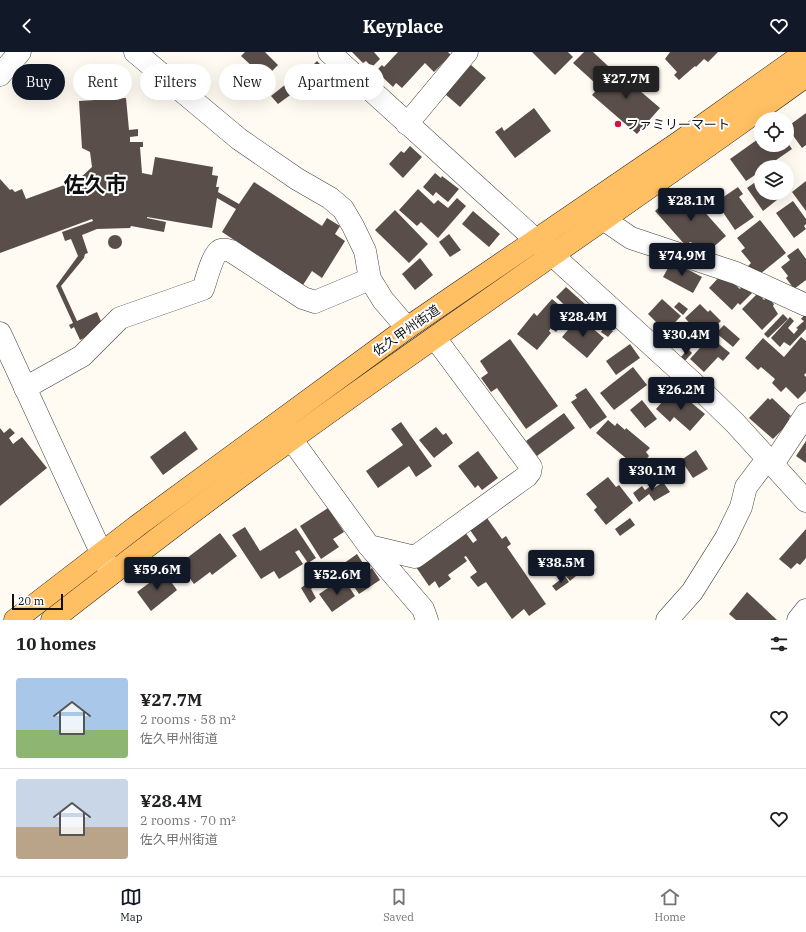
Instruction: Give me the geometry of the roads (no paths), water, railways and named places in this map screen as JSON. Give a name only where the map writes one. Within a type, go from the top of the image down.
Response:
[{"type":"main road","name":"佐久甲州街道","points":[[15,620],[101,554],[407,328],[536,241],[806,52]]},
{"type":"main road","name":"佐久甲州街道","points":[[52,620],[111,574],[291,440],[603,219],[697,155],[806,76]]},
{"type":"street","points":[[0,75],[20,52]]},
{"type":"street","points":[[136,52],[239,139],[297,179],[330,198],[343,209],[354,226],[365,251],[370,279],[383,300],[407,328]]},
{"type":"street","points":[[329,52],[702,391],[771,461],[806,501]]},
{"type":"street","points":[[407,124],[467,52]]},
{"type":"street","points":[[603,219],[631,238],[736,273],[806,305]]},
{"type":"street","points":[[25,388],[82,356],[120,318],[203,290],[215,257],[218,252],[224,249],[232,251],[303,298],[315,302],[370,279]]},
{"type":"street","points":[[0,333],[111,574]]},
{"type":"street","points":[[369,546],[415,557],[530,472],[531,467],[527,461],[435,338]]},
{"type":"street","points":[[667,620],[692,592],[726,538],[741,507],[746,487],[771,461],[806,414]]},
{"type":"street","points":[[279,422],[369,546],[423,609],[427,620]]},
{"type":"street","points":[[798,620],[806,610]]},
{"type":"place","name":"ファミリーマート","points":[[618,124]]},
{"type":"district","name":"佐久市","points":[[95,185]]}]
